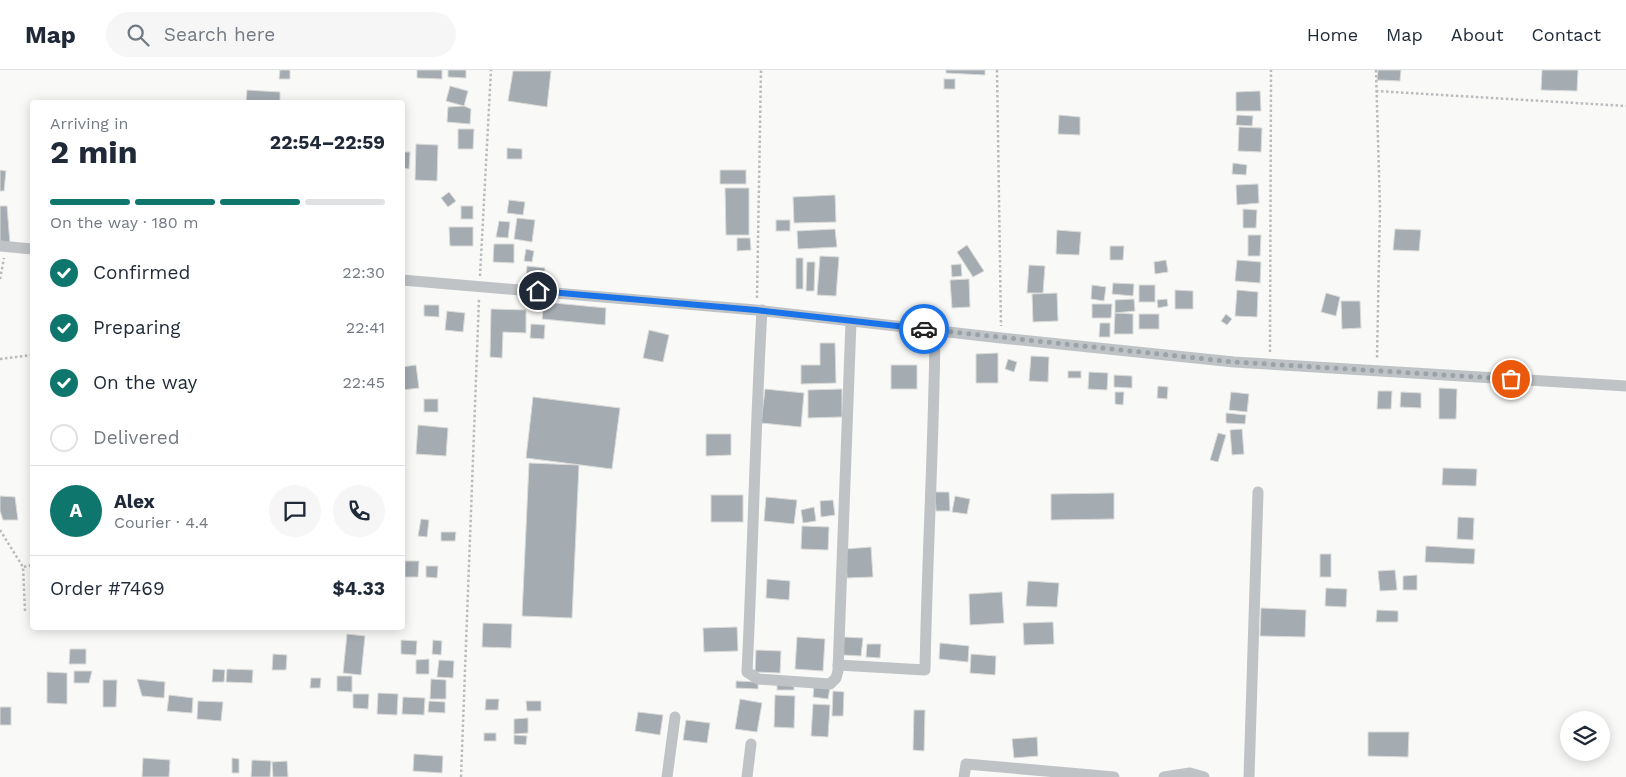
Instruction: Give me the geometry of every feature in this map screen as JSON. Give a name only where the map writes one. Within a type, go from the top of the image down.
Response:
[{"type":"street","points":[[4,246],[30,249]]},
{"type":"street","points":[[405,280],[759,310],[935,331],[1224,361],[1626,386]]},
{"type":"street","points":[[759,310],[747,672],[758,679],[830,684],[836,678],[851,321]]},
{"type":"street","points":[[838,665],[925,670],[934,428],[935,331]]},
{"type":"street","points":[[1249,777],[1258,492]]},
{"type":"street","points":[[667,777],[675,718]]},
{"type":"street","points":[[748,777],[751,744]]},
{"type":"street","points":[[964,777],[966,764],[1056,774],[1114,777]]},
{"type":"street","points":[[1164,777],[1190,773],[1204,777]]},
{"type":"path","points":[[461,777],[479,286],[490,70]]},
{"type":"path","points":[[759,310],[760,70]]},
{"type":"path","points":[[997,70],[1001,338]]},
{"type":"path","points":[[1270,364],[1271,70]]},
{"type":"path","points":[[1376,70],[1380,208],[1377,371]]},
{"type":"path","points":[[1376,90],[1626,106]]},
{"type":"path","points":[[0,279],[4,246]]},
{"type":"path","points":[[0,359],[30,355]]},
{"type":"path","points":[[0,530],[22,566],[25,611]]},
{"type":"path","points":[[22,566],[30,565]]},
{"type":"building","points":[[280,70],[290,70],[290,79],[279,79]]},
{"type":"building","points":[[417,70],[442,70],[442,79],[417,78]]},
{"type":"building","points":[[448,70],[466,70],[466,78],[448,77]]},
{"type":"building","points":[[946,70],[985,70],[985,75],[946,73]]},
{"type":"building","points":[[1378,70],[1401,70],[1400,81],[1377,80]]},
{"type":"building","points":[[1542,70],[1578,70],[1577,91],[1541,90]]},
{"type":"building","points":[[513,71],[551,71],[547,107],[508,101]]},
{"type":"building","points":[[944,79],[955,79],[955,89],[944,89]]},
{"type":"building","points":[[450,86],[468,91],[464,106],[446,101]]},
{"type":"building","points":[[247,90],[280,92],[280,100],[246,100]]},
{"type":"building","points":[[1260,91],[1261,111],[1236,111],[1236,92]]},
{"type":"building","points":[[464,106],[471,109],[470,124],[447,122],[448,107]]},
{"type":"building","points":[[1059,115],[1080,117],[1080,135],[1058,134]]},
{"type":"building","points":[[1237,115],[1253,116],[1252,126],[1236,125]]},
{"type":"building","points":[[1239,127],[1262,128],[1261,152],[1238,151]]},
{"type":"building","points":[[458,129],[474,129],[473,149],[458,149]]},
{"type":"building","points":[[416,144],[438,145],[437,181],[415,180]]},
{"type":"building","points":[[507,148],[522,149],[522,159],[507,159]]},
{"type":"building","points":[[405,152],[410,152],[409,169],[405,168]]},
{"type":"building","points":[[1233,163],[1247,165],[1246,175],[1232,174]]},
{"type":"building","points":[[0,170],[6,171],[4,191],[0,191]]},
{"type":"building","points":[[720,170],[746,170],[746,184],[720,184]]},
{"type":"building","points":[[1258,184],[1259,203],[1237,205],[1236,185]]},
{"type":"building","points":[[725,188],[749,188],[749,235],[726,235]]},
{"type":"building","points":[[449,192],[456,201],[448,207],[441,198]]},
{"type":"building","points":[[835,195],[836,222],[794,223],[793,197]]},
{"type":"building","points":[[509,200],[525,202],[523,215],[507,213]]},
{"type":"building","points":[[0,206],[7,206],[10,244],[0,244]]},
{"type":"building","points":[[461,206],[473,206],[473,219],[461,219]]},
{"type":"building","points":[[1243,209],[1257,210],[1256,228],[1243,228]]},
{"type":"building","points":[[517,218],[535,220],[532,242],[514,239]]},
{"type":"building","points":[[776,220],[790,220],[790,231],[776,231]]},
{"type":"building","points":[[499,221],[510,222],[508,238],[496,237]]},
{"type":"building","points":[[449,227],[473,227],[473,246],[450,246]]},
{"type":"building","points":[[835,229],[837,247],[798,249],[797,231]]},
{"type":"building","points":[[1395,229],[1421,230],[1419,251],[1393,250]]},
{"type":"building","points":[[1057,230],[1081,232],[1079,255],[1056,254]]},
{"type":"building","points":[[1248,235],[1261,235],[1260,256],[1248,256]]},
{"type":"building","points":[[737,238],[750,238],[751,250],[737,251]]},
{"type":"building","points":[[494,244],[514,244],[514,263],[493,262]]},
{"type":"building","points":[[967,245],[984,271],[973,277],[957,252]]},
{"type":"building","points":[[1110,246],[1124,246],[1123,260],[1110,260]]},
{"type":"building","points":[[526,249],[534,251],[532,262],[524,261]]},
{"type":"building","points":[[820,256],[839,257],[836,296],[817,295]]},
{"type":"building","points":[[796,258],[803,258],[803,289],[796,289]]},
{"type":"building","points":[[1166,260],[1168,272],[1155,274],[1154,262]]},
{"type":"building","points":[[1237,260],[1261,262],[1260,283],[1235,281]]},
{"type":"building","points":[[807,262],[815,262],[814,291],[806,291]]},
{"type":"building","points":[[961,264],[962,276],[952,277],[951,265]]},
{"type":"building","points":[[1029,265],[1045,266],[1043,293],[1027,293]]},
{"type":"building","points":[[527,266],[545,268],[544,280],[526,278]]},
{"type":"building","points":[[969,279],[970,307],[952,308],[950,280]]},
{"type":"building","points":[[1113,283],[1134,284],[1133,296],[1112,294]]},
{"type":"building","points":[[1092,285],[1106,287],[1104,301],[1091,299]]},
{"type":"building","points":[[1139,285],[1155,285],[1155,302],[1139,302]]},
{"type":"building","points":[[1175,290],[1193,291],[1193,309],[1175,309]]},
{"type":"building","points":[[1237,290],[1258,292],[1257,317],[1235,316]]},
{"type":"building","points":[[1057,293],[1058,321],[1033,322],[1032,294]]},
{"type":"building","points":[[1326,293],[1340,297],[1336,316],[1321,312]]},
{"type":"building","points":[[1134,299],[1135,311],[1115,313],[1115,300]]},
{"type":"building","points":[[1167,299],[1168,306],[1158,308],[1157,300]]},
{"type":"building","points":[[1341,301],[1360,301],[1361,328],[1342,329]]},
{"type":"building","points":[[544,302],[606,308],[605,325],[542,319]]},
{"type":"building","points":[[1092,304],[1112,304],[1111,318],[1092,318]]},
{"type":"building","points":[[424,305],[439,305],[439,317],[424,316]]},
{"type":"building","points":[[491,309],[526,310],[526,333],[503,332],[502,358],[490,357]]},
{"type":"building","points":[[447,311],[465,313],[463,332],[445,330]]},
{"type":"building","points":[[1115,313],[1133,314],[1133,334],[1114,334]]},
{"type":"building","points":[[1139,314],[1159,314],[1159,329],[1139,329]]},
{"type":"building","points":[[1226,314],[1232,319],[1227,325],[1221,321]]},
{"type":"building","points":[[1100,323],[1110,323],[1110,337],[1099,337]]},
{"type":"building","points":[[531,324],[545,325],[544,339],[530,338]]},
{"type":"building","points":[[649,330],[669,335],[663,362],[643,358]]},
{"type":"building","points":[[820,343],[835,343],[836,383],[801,384],[801,365],[820,365]]},
{"type":"building","points":[[998,353],[998,383],[976,383],[976,354]]},
{"type":"building","points":[[1031,356],[1049,357],[1048,382],[1029,381]]},
{"type":"building","points":[[1008,359],[1017,362],[1014,372],[1005,369]]},
{"type":"building","points":[[416,365],[419,388],[405,390],[405,367]]},
{"type":"building","points":[[891,365],[917,365],[917,389],[891,389]]},
{"type":"building","points":[[1068,371],[1081,371],[1081,378],[1068,378]]},
{"type":"building","points":[[1089,372],[1108,373],[1107,390],[1088,389]]},
{"type":"building","points":[[1114,375],[1132,376],[1132,388],[1114,387]]},
{"type":"building","points":[[1158,386],[1168,387],[1167,399],[1157,398]]},
{"type":"building","points":[[1439,388],[1457,389],[1456,419],[1439,419]]},
{"type":"building","points":[[765,389],[804,393],[801,427],[761,423]]},
{"type":"building","points":[[842,389],[842,417],[808,418],[808,390]]},
{"type":"building","points":[[1378,391],[1392,391],[1391,409],[1377,409]]},
{"type":"building","points":[[1115,392],[1124,392],[1123,405],[1115,404]]},
{"type":"building","points":[[1231,392],[1249,394],[1247,412],[1229,410]]},
{"type":"building","points":[[1401,392],[1421,393],[1421,408],[1400,407]]},
{"type":"building","points":[[533,397],[620,408],[612,469],[526,458]]},
{"type":"building","points":[[424,399],[438,399],[438,412],[424,412]]},
{"type":"building","points":[[1226,413],[1246,415],[1245,424],[1226,423]]},
{"type":"building","points":[[418,425],[448,428],[446,456],[416,454]]},
{"type":"building","points":[[1242,429],[1244,454],[1232,455],[1230,430]]},
{"type":"building","points":[[1218,433],[1226,435],[1218,462],[1210,460]]},
{"type":"building","points":[[706,434],[731,434],[731,455],[706,456]]},
{"type":"building","points":[[529,463],[579,465],[572,618],[522,616]]},
{"type":"building","points":[[1443,468],[1477,469],[1476,486],[1442,485]]},
{"type":"building","points":[[935,492],[949,492],[950,511],[936,511]]},
{"type":"building","points":[[1114,493],[1114,519],[1051,520],[1051,494]]},
{"type":"building","points":[[711,495],[743,495],[743,522],[711,522]]},
{"type":"building","points":[[0,496],[15,497],[18,520],[3,520],[0,511]]},
{"type":"building","points":[[955,496],[970,499],[967,514],[952,512]]},
{"type":"building","points":[[766,497],[797,500],[794,524],[764,521]]},
{"type":"building","points":[[833,500],[835,515],[821,517],[820,501]]},
{"type":"building","points":[[814,507],[816,521],[803,523],[801,510]]},
{"type":"building","points":[[1458,517],[1474,518],[1473,540],[1457,539]]},
{"type":"building","points":[[421,519],[429,520],[427,537],[418,536]]},
{"type":"building","points":[[802,526],[829,527],[828,550],[801,549]]},
{"type":"building","points":[[441,532],[456,532],[455,541],[441,541]]},
{"type":"building","points":[[1426,546],[1475,549],[1474,564],[1425,562]]},
{"type":"building","points":[[871,547],[873,577],[847,578],[845,549]]},
{"type":"building","points":[[1320,554],[1331,554],[1331,577],[1320,577]]},
{"type":"building","points":[[405,561],[419,561],[418,577],[405,577]]},
{"type":"building","points":[[426,566],[438,566],[437,578],[426,577]]},
{"type":"building","points":[[1395,570],[1397,590],[1380,591],[1378,571]]},
{"type":"building","points":[[1417,575],[1417,590],[1403,590],[1403,576]]},
{"type":"building","points":[[767,579],[790,581],[789,600],[766,598]]},
{"type":"building","points":[[1028,581],[1059,583],[1057,607],[1026,606]]},
{"type":"building","points":[[1326,588],[1347,589],[1346,607],[1325,606]]},
{"type":"building","points":[[1002,592],[1004,623],[970,625],[969,594]]},
{"type":"building","points":[[1261,608],[1306,610],[1305,637],[1260,636]]},
{"type":"building","points":[[1377,610],[1398,611],[1398,622],[1376,622]]},
{"type":"building","points":[[1053,622],[1054,644],[1024,645],[1023,623]]},
{"type":"building","points":[[483,623],[512,624],[511,648],[482,647]]},
{"type":"building","points":[[737,627],[738,651],[704,652],[703,628]]},
{"type":"building","points":[[347,634],[365,636],[361,675],[343,673]]},
{"type":"building","points":[[797,637],[825,639],[823,671],[795,669]]},
{"type":"building","points":[[844,637],[863,638],[861,656],[843,655]]},
{"type":"building","points":[[401,640],[417,641],[416,655],[401,654]]},
{"type":"building","points":[[433,640],[442,641],[441,655],[432,654]]},
{"type":"building","points":[[940,643],[969,646],[968,662],[939,659]]},
{"type":"building","points":[[867,644],[881,644],[880,658],[866,657]]},
{"type":"building","points":[[70,649],[86,649],[86,664],[69,664]]},
{"type":"building","points":[[756,650],[781,651],[780,673],[755,672]]},
{"type":"building","points":[[273,654],[287,655],[286,670],[272,670]]},
{"type":"building","points":[[971,654],[996,656],[995,675],[970,673]]},
{"type":"building","points":[[429,659],[429,674],[416,674],[416,660]]},
{"type":"building","points":[[439,660],[454,661],[453,678],[437,677]]},
{"type":"building","points":[[213,669],[225,670],[224,682],[212,682]]},
{"type":"building","points":[[227,669],[253,670],[252,683],[226,682]]},
{"type":"building","points":[[74,671],[92,671],[89,683],[74,683]]},
{"type":"building","points":[[47,672],[67,673],[67,704],[47,703]]},
{"type":"building","points":[[337,676],[352,676],[352,692],[337,691]]},
{"type":"building","points":[[311,678],[321,678],[320,688],[310,688]]},
{"type":"building","points":[[137,679],[165,682],[164,698],[142,696]]},
{"type":"building","points":[[431,679],[446,680],[446,699],[430,699]]},
{"type":"building","points":[[103,680],[117,680],[116,707],[103,707]]},
{"type":"building","points":[[736,681],[758,682],[758,689],[736,688]]},
{"type":"building","points":[[777,682],[794,682],[794,690],[777,690]]},
{"type":"building","points":[[814,686],[830,688],[828,699],[813,697]]},
{"type":"building","points":[[833,691],[844,692],[843,716],[832,716]]},
{"type":"building","points":[[378,693],[398,694],[397,715],[377,714]]},
{"type":"building","points":[[353,694],[369,694],[368,709],[353,708]]},
{"type":"building","points":[[169,695],[193,698],[192,713],[167,711]]},
{"type":"building","points":[[775,695],[795,696],[794,728],[774,727]]},
{"type":"building","points":[[403,697],[425,698],[424,715],[402,714]]},
{"type":"building","points":[[486,699],[499,699],[498,710],[485,710]]},
{"type":"building","points":[[740,699],[762,703],[757,732],[735,729]]},
{"type":"building","points":[[198,701],[223,702],[221,721],[197,719]]},
{"type":"building","points":[[429,701],[445,702],[445,713],[428,712]]},
{"type":"building","points":[[526,701],[541,701],[541,711],[527,711]]},
{"type":"building","points":[[813,704],[830,705],[828,737],[811,736]]},
{"type":"building","points":[[0,707],[11,707],[11,725],[0,725]]},
{"type":"building","points":[[914,710],[925,710],[924,751],[913,750]]},
{"type":"building","points":[[638,712],[663,715],[660,735],[635,731]]},
{"type":"building","points":[[528,718],[528,733],[514,734],[514,719]]},
{"type":"building","points":[[686,720],[710,723],[707,743],[683,740]]},
{"type":"building","points":[[1368,732],[1409,732],[1408,757],[1368,756]]},
{"type":"building","points":[[484,733],[496,733],[496,741],[484,741]]},
{"type":"building","points":[[514,735],[527,736],[526,745],[514,744]]},
{"type":"building","points":[[1037,737],[1038,756],[1014,758],[1012,739]]},
{"type":"building","points":[[414,754],[443,756],[442,773],[413,771]]},
{"type":"building","points":[[143,758],[170,760],[169,777],[142,777]]},
{"type":"building","points":[[232,758],[239,759],[239,773],[232,773]]},
{"type":"building","points":[[252,760],[271,761],[270,777],[251,777]]},
{"type":"building","points":[[287,761],[288,777],[273,777],[272,762]]},
{"type":"way so far","points":[[924,329],[1234,362],[1511,379]]},
{"type":"route","points":[[538,291],[756,310],[924,329]]}]
